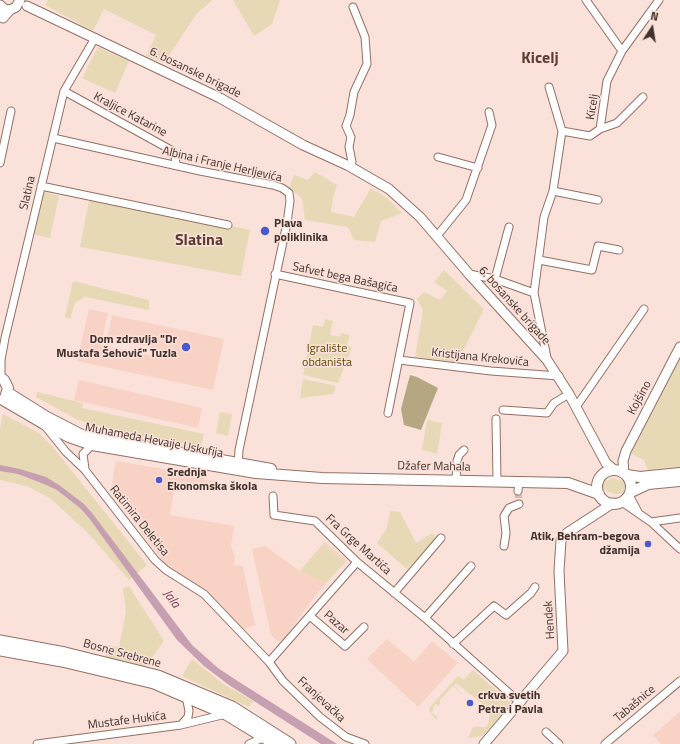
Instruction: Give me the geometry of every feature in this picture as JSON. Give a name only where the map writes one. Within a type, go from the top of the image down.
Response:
[{"type":"main road","points":[[0,377],[6,384],[4,398]]},
{"type":"main road","name":"Muhameda Hevaije Uskufija","points":[[4,398],[44,424],[69,437],[92,445],[238,466]]},
{"type":"main road","name":"Muhameda Hevaije Uskufija","points":[[4,398],[47,417],[82,435],[238,466]]},
{"type":"main road","name":"Džafer Mahala","points":[[238,466],[322,478],[497,481],[518,486],[576,484],[592,480],[602,475]]},
{"type":"main road","points":[[680,473],[640,477],[626,474],[611,467],[602,475],[597,487],[600,496],[624,498],[648,484],[680,481]]},
{"type":"main road","points":[[624,498],[631,484],[626,474]]},
{"type":"main road","name":"Džafer Mahala","points":[[576,484],[600,496]]},
{"type":"main road","name":"Bosne Srebrene","points":[[0,641],[65,653],[158,676],[229,710]]},
{"type":"main road","name":"Bosne Srebrene","points":[[0,650],[62,661],[154,683],[186,696],[229,710]]},
{"type":"main road","points":[[229,710],[275,744]]},
{"type":"main road","points":[[229,710],[290,744]]},
{"type":"street","points":[[586,0],[622,51]]},
{"type":"street","name":"Kicelj","points":[[562,131],[590,136],[600,129],[608,81],[614,64],[658,0]]},
{"type":"street","points":[[1,21],[19,5]]},
{"type":"street","name":"6. bosanske brigade","points":[[1,6],[19,5],[95,38],[220,98],[303,144],[349,166],[389,189],[420,217],[469,274],[547,360],[559,376],[611,467]]},
{"type":"street","points":[[1,6],[1,21]]},
{"type":"street","points":[[349,166],[352,162],[349,147],[351,137],[346,126],[350,115],[354,92],[367,64],[365,38],[353,7]]},
{"type":"street","name":"Slatina","points":[[0,377],[0,360],[64,91],[95,38]]},
{"type":"street","points":[[547,360],[534,293],[544,217],[553,191],[562,131],[549,87]]},
{"type":"street","name":"Kraljice Katarine","points":[[64,91],[171,150],[175,155],[176,165]]},
{"type":"street","points":[[600,129],[617,123],[643,97]]},
{"type":"street","points":[[0,163],[11,111]]},
{"type":"street","points":[[437,236],[466,200],[492,125],[489,112]]},
{"type":"street","name":"Albina i Franje Herljevića","points":[[53,138],[273,185],[282,188],[289,193],[290,201],[287,223],[239,450],[238,466]]},
{"type":"street","points":[[438,157],[478,168]]},
{"type":"street","points":[[41,186],[228,225]]},
{"type":"street","points":[[553,191],[598,200]]},
{"type":"street","points":[[495,279],[509,227]]},
{"type":"street","points":[[539,260],[592,270],[598,246],[619,250]]},
{"type":"street","name":"Safvet bega Bašagića","points":[[275,274],[410,303],[399,360]]},
{"type":"street","points":[[469,274],[495,279],[534,293]]},
{"type":"street","points":[[576,407],[644,309]]},
{"type":"street","name":"Kojšino","points":[[623,461],[626,451],[680,347]]},
{"type":"street","points":[[388,413],[399,360]]},
{"type":"street","name":"Kristijana Krekovića","points":[[399,360],[491,371],[559,376]]},
{"type":"street","points":[[503,410],[547,413],[554,403],[569,394]]},
{"type":"street","points":[[496,419],[497,481]]},
{"type":"street","name":"Ratimira Deletisa","points":[[44,424],[66,452],[85,470],[155,560],[166,570],[204,594],[269,662]]},
{"type":"street","points":[[85,470],[83,454],[92,445]]},
{"type":"street","points":[[456,480],[457,461],[459,454],[464,450]]},
{"type":"street","points":[[611,467],[623,461],[626,474]]},
{"type":"street","name":"Fra Grge Martića","points":[[273,496],[274,515],[315,521],[357,562],[425,618],[517,700],[522,701]]},
{"type":"street","points":[[600,496],[602,510],[624,498],[680,549]]},
{"type":"street","points":[[504,546],[506,533],[504,516],[509,508],[519,504]]},
{"type":"street","name":"Hendek","points":[[484,744],[563,651],[559,571],[561,540],[567,533],[602,510]]},
{"type":"street","points":[[651,522],[680,518]]},
{"type":"street","name":"Fra Grge Martića","points":[[394,592],[441,538]]},
{"type":"street","name":"Pazar","points":[[269,662],[357,562]]},
{"type":"street","points":[[425,618],[471,566]]},
{"type":"street","points":[[453,644],[494,606],[506,615],[531,593],[535,587]]},
{"type":"street","name":"Pazar","points":[[310,616],[345,646],[364,627]]},
{"type":"street","name":"Franjevačka","points":[[269,662],[284,681],[320,716],[346,737],[365,744]]},
{"type":"street","name":"Tabašnice","points":[[605,744],[680,681]]},
{"type":"street","name":"Mustafe Hukića","points":[[37,744],[68,742],[181,725],[188,717],[189,711],[186,696]]},
{"type":"street","points":[[181,725],[229,710]]},
{"type":"street","points":[[546,732],[559,744]]},
{"type":"street","points":[[249,744],[265,737]]},
{"type":"shaded area","name":"Dom zdravlja \"Dr Mustafa Šehović\" Tuzla","points":[[89,309],[108,313],[101,345],[162,358],[163,350],[107,338],[112,315],[224,339],[213,390],[77,361]]},
{"type":"shaded area","points":[[410,375],[438,388],[421,430],[404,425],[401,409]]},
{"type":"shaded area","name":"Dom zdravlja \"Dr Mustafa Šehović\" Tuzla","points":[[79,380],[202,408],[198,428],[74,400]]},
{"type":"shaded area","points":[[116,461],[205,476],[204,480],[216,481],[214,492],[175,485],[170,515],[234,526],[231,547],[235,556],[234,565],[243,566],[255,625],[242,630],[168,568],[142,533],[112,484]]},
{"type":"shaded area","points":[[0,465],[46,477],[84,504],[192,645],[218,668],[337,744],[321,744],[229,685],[204,666],[177,640],[89,518],[80,508],[57,490],[18,474],[0,471]]},
{"type":"shaded area","points":[[325,542],[347,560],[314,597],[284,639],[279,642],[271,635],[252,549],[265,546],[300,571]]},
{"type":"shaded area","points":[[387,639],[414,662],[432,641],[458,663],[418,707],[367,659]]},
{"type":"shaded area","points":[[680,712],[680,744],[661,744],[653,735]]},
{"type":"green space","points":[[48,0],[213,0],[197,13],[164,63],[146,56],[156,35],[104,9],[93,31],[45,5]]},
{"type":"green space","points":[[233,0],[280,0],[272,24],[254,36]]},
{"type":"green space","points":[[98,47],[129,61],[115,93],[82,78]]},
{"type":"green space","points":[[315,172],[337,185],[331,212],[354,217],[371,188],[387,198],[402,213],[381,221],[375,242],[354,240],[348,227],[305,220],[302,198],[289,188],[294,175],[308,180]]},
{"type":"green space","points":[[44,192],[59,196],[50,238],[34,234]]},
{"type":"green space","points":[[90,195],[250,230],[241,276],[80,247]]},
{"type":"green space","points":[[444,270],[484,309],[457,363],[415,357],[423,310],[417,299],[424,292],[440,300],[447,291],[434,282]]},
{"type":"green space","points":[[73,281],[149,300],[149,310],[85,297],[75,303],[70,319],[65,317]]},
{"type":"green space","name":"Igralište obdaništa","points":[[325,319],[333,321],[330,335],[340,337],[341,333],[350,335],[347,345],[352,347],[338,383],[303,375],[313,325],[323,327]]},
{"type":"green space","points":[[680,347],[680,467],[648,470],[644,460],[626,451]]},
{"type":"green space","points":[[303,379],[336,386],[333,394],[300,398]]},
{"type":"green space","points":[[37,392],[83,403],[82,408],[204,434],[201,446],[157,440],[98,427],[76,419],[36,397]]},
{"type":"green space","points":[[220,412],[232,414],[228,436],[216,433]]},
{"type":"green space","points":[[3,414],[39,433],[52,446],[147,565],[129,580],[88,533],[50,498],[27,486],[0,480],[0,429]]},
{"type":"green space","points":[[427,420],[442,423],[437,454],[422,450]]},
{"type":"green space","points":[[612,478],[626,482],[624,491],[620,494],[614,494],[601,488],[604,482]]},
{"type":"green space","points":[[390,511],[400,512],[416,543],[432,533],[438,539],[407,569],[377,543],[387,528]]},
{"type":"green space","points":[[323,544],[345,563],[326,582],[300,571]]},
{"type":"green space","points":[[129,586],[164,641],[145,667],[105,657],[107,645],[119,647],[126,612],[123,588]]},
{"type":"green space","points":[[192,659],[223,684],[253,701],[249,707],[182,676]]},
{"type":"green space","points":[[473,670],[512,704],[483,736],[468,738],[473,727],[487,727],[490,715],[486,711],[488,708],[456,683],[454,685],[464,696],[453,686],[440,700],[440,704],[438,706],[436,704],[433,707],[434,710],[431,712],[437,717],[436,720],[430,712],[429,708],[458,676],[464,680]]},
{"type":"tunnel","points":[[518,491],[519,504]]},
{"type":"place","name":"Plava poliklinika","points":[[265,231]]},
{"type":"place","name":"Dom zdravlja \"Dr Mustafa Šehović\" Tuzla","points":[[186,347]]},
{"type":"place","name":"Srednja Ekonomska škola","points":[[159,480]]},
{"type":"place","name":"Atik, Behram-begova džamija","points":[[648,544]]},
{"type":"place","name":"crkva svetih Petra i Pavla","points":[[470,703]]},
{"type":"district","name":"Kicelj","points":[[540,59]]},
{"type":"district","name":"Slatina","points":[[199,241]]},
{"type":"water label","name":"Jala","points":[[171,599]]}]
